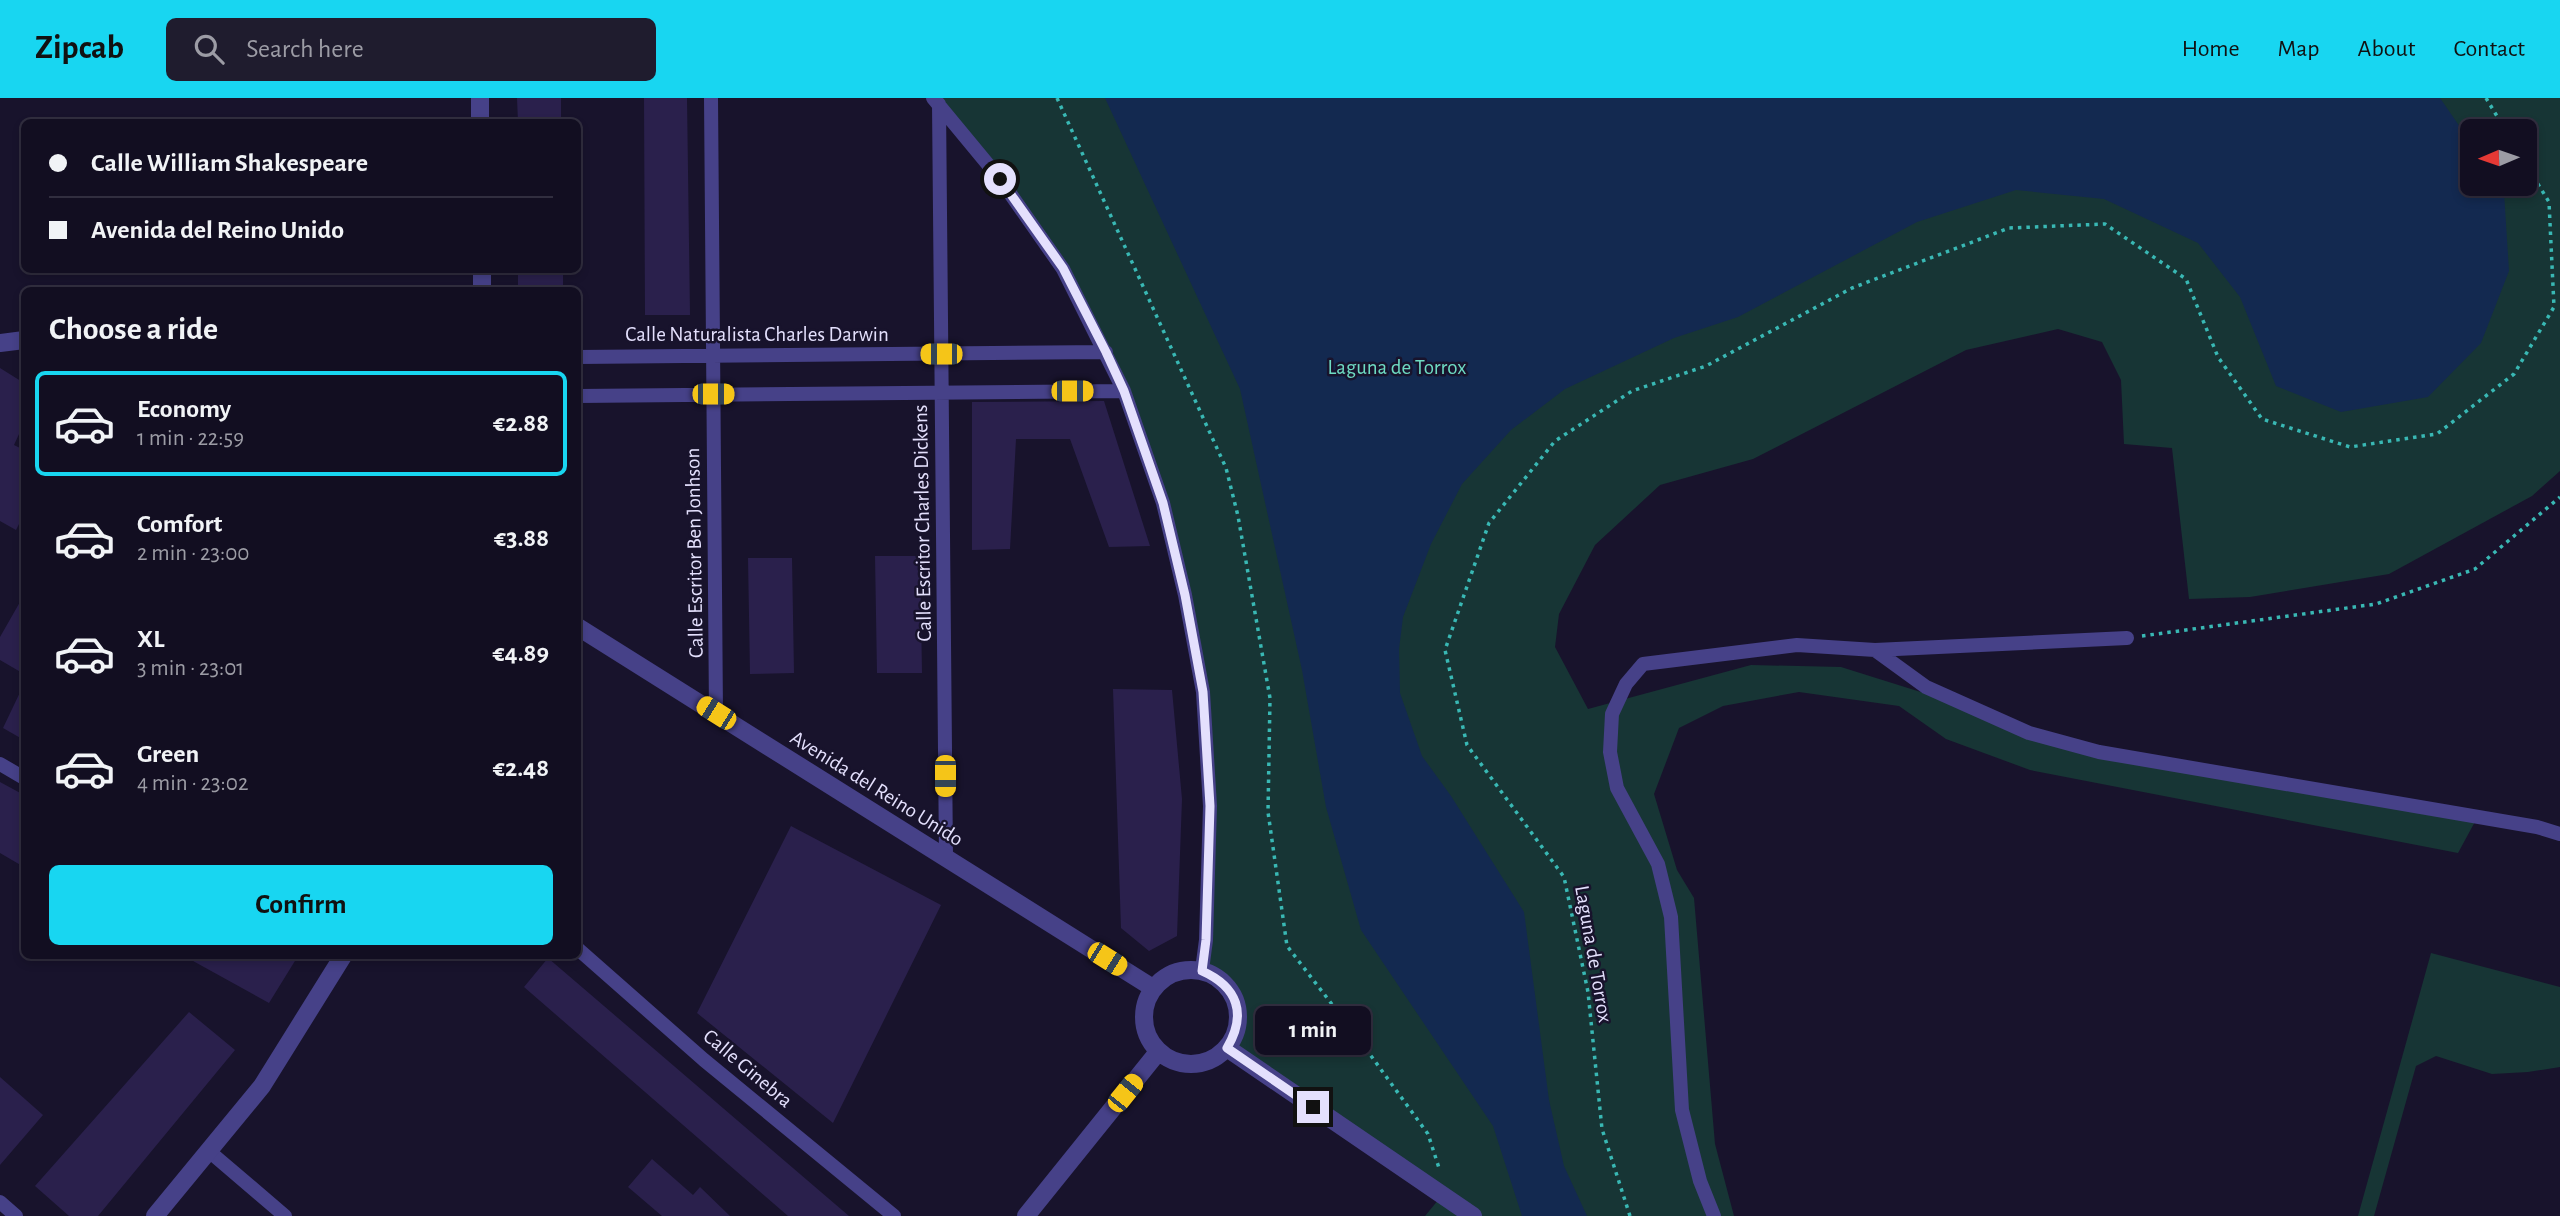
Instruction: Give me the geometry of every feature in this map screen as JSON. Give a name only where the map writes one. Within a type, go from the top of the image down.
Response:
[{"type":"street","points":[[480,98],[480,119]]},
{"type":"street","name":"Calle Escritor Ben Jonhson","points":[[711,98],[716,713]]},
{"type":"street","points":[[936,101],[1000,179],[1063,268],[1124,391],[1163,503],[1185,595],[1203,692],[1210,806],[1206,940],[1202,971]]},
{"type":"street","name":"Calle Escritor Charles Dickens","points":[[936,101],[942,392],[946,858]]},
{"type":"street","points":[[0,343],[21,340]]},
{"type":"street","name":"Calle Naturalista Charles Darwin","points":[[581,357],[1106,352]]},
{"type":"street","points":[[581,396],[1124,391]]},
{"type":"street","name":"Avenida del Reino Unido","points":[[581,629],[1153,988]]},
{"type":"street","points":[[1714,1216],[1700,1181],[1682,1110],[1671,917],[1658,864],[1617,788],[1610,752],[1612,714],[1626,684],[1643,664],[1797,645],[1875,650],[2127,638]]},
{"type":"street","points":[[1875,650],[1926,687],[2029,733],[2099,752],[2524,825],[2560,834]]},
{"type":"street","points":[[0,764],[21,776]]},
{"type":"street","name":"Calle Ginebra","points":[[581,952],[704,1060],[894,1216]]},
{"type":"street","points":[[155,1216],[262,1086],[338,959]]},
{"type":"street","points":[[1189,969],[1202,971],[1217,977],[1229,988],[1236,1002],[1238,1018],[1235,1034],[1227,1048],[1215,1058],[1201,1064],[1178,1062],[1158,1052],[1150,1041],[1144,1028],[1146,1000],[1163,978],[1189,969]]},
{"type":"street","points":[[1227,1048],[1473,1216]]},
{"type":"street","points":[[1026,1216],[1158,1052]]},
{"type":"street","points":[[210,1152],[285,1216]]},
{"type":"street","points":[[0,1202],[16,1216]]},
{"type":"path","points":[[1057,98],[1226,468],[1238,516],[1270,698],[1269,812],[1287,946],[1428,1135],[1450,1200]]},
{"type":"path","points":[[2486,98],[2499,119]]},
{"type":"path","name":"Laguna de Torrox","points":[[1630,1216],[1602,1129],[1588,992],[1564,877],[1468,745],[1445,650],[1489,523],[1555,441],[1632,391],[1706,366],[1852,288],[2009,228],[2105,225],[2186,279],[2218,357],[2262,419],[2350,447],[2437,435],[2514,374],[2554,307],[2549,202],[2538,184]]},
{"type":"path","points":[[2127,638],[2376,604],[2475,569],[2560,497]]},
{"type":"green space","name":"Laguna de Torrox","points":[[935,98],[2560,98],[2560,471],[2532,496],[2389,574],[2250,597],[2189,599],[2172,448],[2124,444],[2121,380],[2102,342],[2058,329],[1966,350],[1753,459],[1660,485],[1595,545],[1559,614],[1555,647],[1588,709],[1751,665],[1841,667],[1978,710],[2055,740],[2477,818],[2458,853],[2030,770],[1946,739],[1899,706],[1799,692],[1723,706],[1679,728],[1654,794],[1677,870],[1694,898],[1715,1144],[1734,1216],[1425,1216],[1439,1199],[1229,1049],[1235,1024],[1231,1003],[1219,984],[1201,966],[1214,888],[1201,692],[1165,517],[1125,394],[1059,268]]},
{"type":"green space","points":[[2431,953],[2560,987],[2560,1067],[2492,1074],[2436,1056],[2416,1066],[2374,1216],[2358,1216]]},
{"type":"water","name":"Laguna de Torrox","points":[[1105,98],[2440,98],[2460,127],[2460,196],[2504,196],[2509,271],[2481,343],[2428,397],[2341,412],[2276,386],[2240,297],[2198,243],[2104,199],[2016,190],[1917,222],[1738,317],[1674,338],[1565,389],[1511,430],[1462,484],[1431,544],[1403,617],[1399,649],[1400,693],[1422,756],[1451,796],[1524,912],[1549,1100],[1564,1166],[1587,1216],[1522,1216],[1493,1126],[1361,930],[1326,807],[1302,670],[1240,389]]},
{"type":"building","points":[[517,98],[561,98],[561,119],[518,119]]},
{"type":"building","points":[[644,98],[687,98],[690,315],[645,315]]},
{"type":"building","points":[[518,273],[563,273],[563,287],[518,287]]},
{"type":"building","points":[[0,368],[21,381],[21,430],[14,445],[21,448],[21,520],[16,530],[0,521]]},
{"type":"building","points":[[1104,401],[1150,546],[1109,547],[1070,439],[1016,439],[1010,549],[972,550],[972,402]]},
{"type":"building","points":[[875,556],[920,556],[922,673],[877,673]]},
{"type":"building","points":[[748,558],[792,558],[794,673],[750,674]]},
{"type":"building","points":[[21,600],[21,672],[0,660],[0,637]]},
{"type":"building","points":[[1113,689],[1172,690],[1182,799],[1177,936],[1149,951],[1121,928]]},
{"type":"building","points":[[21,690],[21,738],[3,728]]},
{"type":"building","points":[[0,782],[21,793],[21,865],[0,853]]},
{"type":"building","points":[[791,826],[941,905],[833,1123],[697,1013]]},
{"type":"building","points":[[189,959],[296,959],[269,1003]]},
{"type":"building","points":[[549,959],[849,1216],[788,1216],[524,987]]},
{"type":"building","points":[[189,1012],[235,1050],[98,1216],[69,1216],[35,1186]]},
{"type":"building","points":[[0,1077],[43,1115],[0,1165]]},
{"type":"building","points":[[652,1159],[693,1195],[700,1187],[730,1216],[662,1216],[628,1187]]},
{"type":"route","points":[[1000,179],[1063,268],[1106,352],[1124,391],[1163,503],[1185,595],[1203,692],[1210,806],[1206,940],[1202,971],[1217,977],[1229,988],[1236,1002],[1238,1018],[1235,1034],[1227,1048],[1313,1107]]}]
